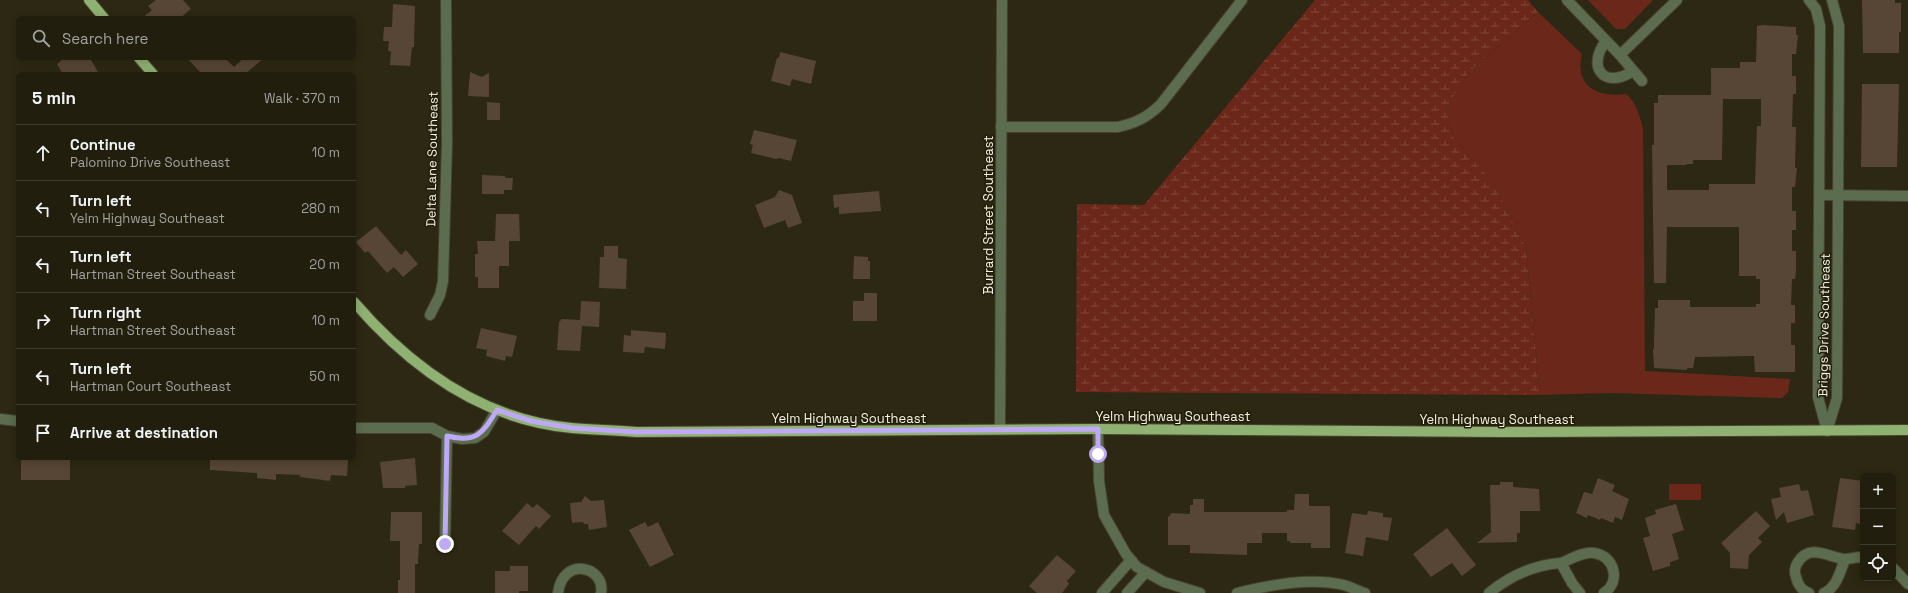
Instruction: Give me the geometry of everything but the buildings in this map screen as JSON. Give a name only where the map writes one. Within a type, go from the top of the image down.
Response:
[{"type":"main road","points":[[88,0],[102,16]]},
{"type":"main road","points":[[142,60],[152,72]]},
{"type":"main road","name":"Yelm Highway Southeast","points":[[356,304],[389,340],[422,369],[474,401],[531,421],[572,428],[636,432],[1000,429],[1494,432],[1908,430]]},
{"type":"street","name":"Delta Lane Southeast","points":[[430,315],[440,295],[443,281],[447,143],[446,0]]},
{"type":"street","name":"Burrard Street Southeast","points":[[1000,429],[1002,0]]},
{"type":"street","points":[[1001,127],[1118,127],[1132,124],[1149,116],[1162,104],[1242,0]]},
{"type":"street","points":[[1566,0],[1620,55],[1642,81]]},
{"type":"street","points":[[1620,55],[1677,0]]},
{"type":"street","name":"Briggs Drive Southeast","points":[[1810,0],[1816,9],[1820,26],[1818,397],[1827,431]]},
{"type":"street","name":"Briggs Drive Southeast","points":[[1827,431],[1837,398],[1839,26],[1832,0]]},
{"type":"street","points":[[1606,41],[1597,57],[1598,70],[1602,74],[1613,79],[1633,71]]},
{"type":"street","points":[[1820,195],[1908,196]]},
{"type":"street","points":[[356,428],[432,428],[447,436],[462,439],[474,438],[484,432],[497,410]]},
{"type":"street","points":[[0,419],[16,420]]},
{"type":"street","points":[[1098,429],[1099,481],[1104,515],[1131,560],[1137,566],[1165,583],[1200,593]]},
{"type":"street","points":[[445,544],[447,436]]},
{"type":"street","points":[[1489,593],[1502,582],[1525,570],[1545,564],[1561,563],[1585,553],[1593,552],[1607,558],[1611,564],[1614,578],[1611,585],[1604,593]]},
{"type":"street","points":[[1809,593],[1802,589],[1797,583],[1795,573],[1799,560],[1812,552],[1821,552],[1845,559],[1860,557]]},
{"type":"street","points":[[1824,593],[1835,584],[1845,559]]},
{"type":"street","points":[[1102,593],[1131,560]]},
{"type":"street","points":[[1561,563],[1572,583],[1580,593]]},
{"type":"street","points":[[558,593],[560,583],[565,575],[572,570],[579,569],[590,571],[596,576],[599,580],[601,593]]},
{"type":"street","points":[[1896,571],[1908,584]]},
{"type":"street","points":[[1128,593],[1146,572]]},
{"type":"street","points":[[1237,593],[1262,587],[1303,582],[1344,585],[1365,593]]},
{"type":"green space","points":[[1315,0],[1528,0],[1538,12],[1469,72],[1446,109],[1454,138],[1493,182],[1526,248],[1540,395],[1076,392],[1077,204],[1144,205]]},
{"type":"green space","points":[[1588,0],[1653,0],[1625,29],[1616,29]]},
{"type":"green space","points":[[1538,12],[1582,54],[1580,65],[1582,74],[1585,82],[1590,88],[1606,94],[1626,94],[1635,105],[1643,128],[1645,371],[1790,379],[1788,392],[1782,398],[1610,393],[1540,395],[1526,248],[1493,182],[1454,138],[1446,109],[1469,72]]},
{"type":"green space","points":[[1669,484],[1701,484],[1701,500],[1669,500]]},
{"type":"route","points":[[445,544],[447,436],[462,439],[474,438],[484,432],[497,410],[531,421],[572,428],[636,432],[1098,429],[1098,454]]}]
